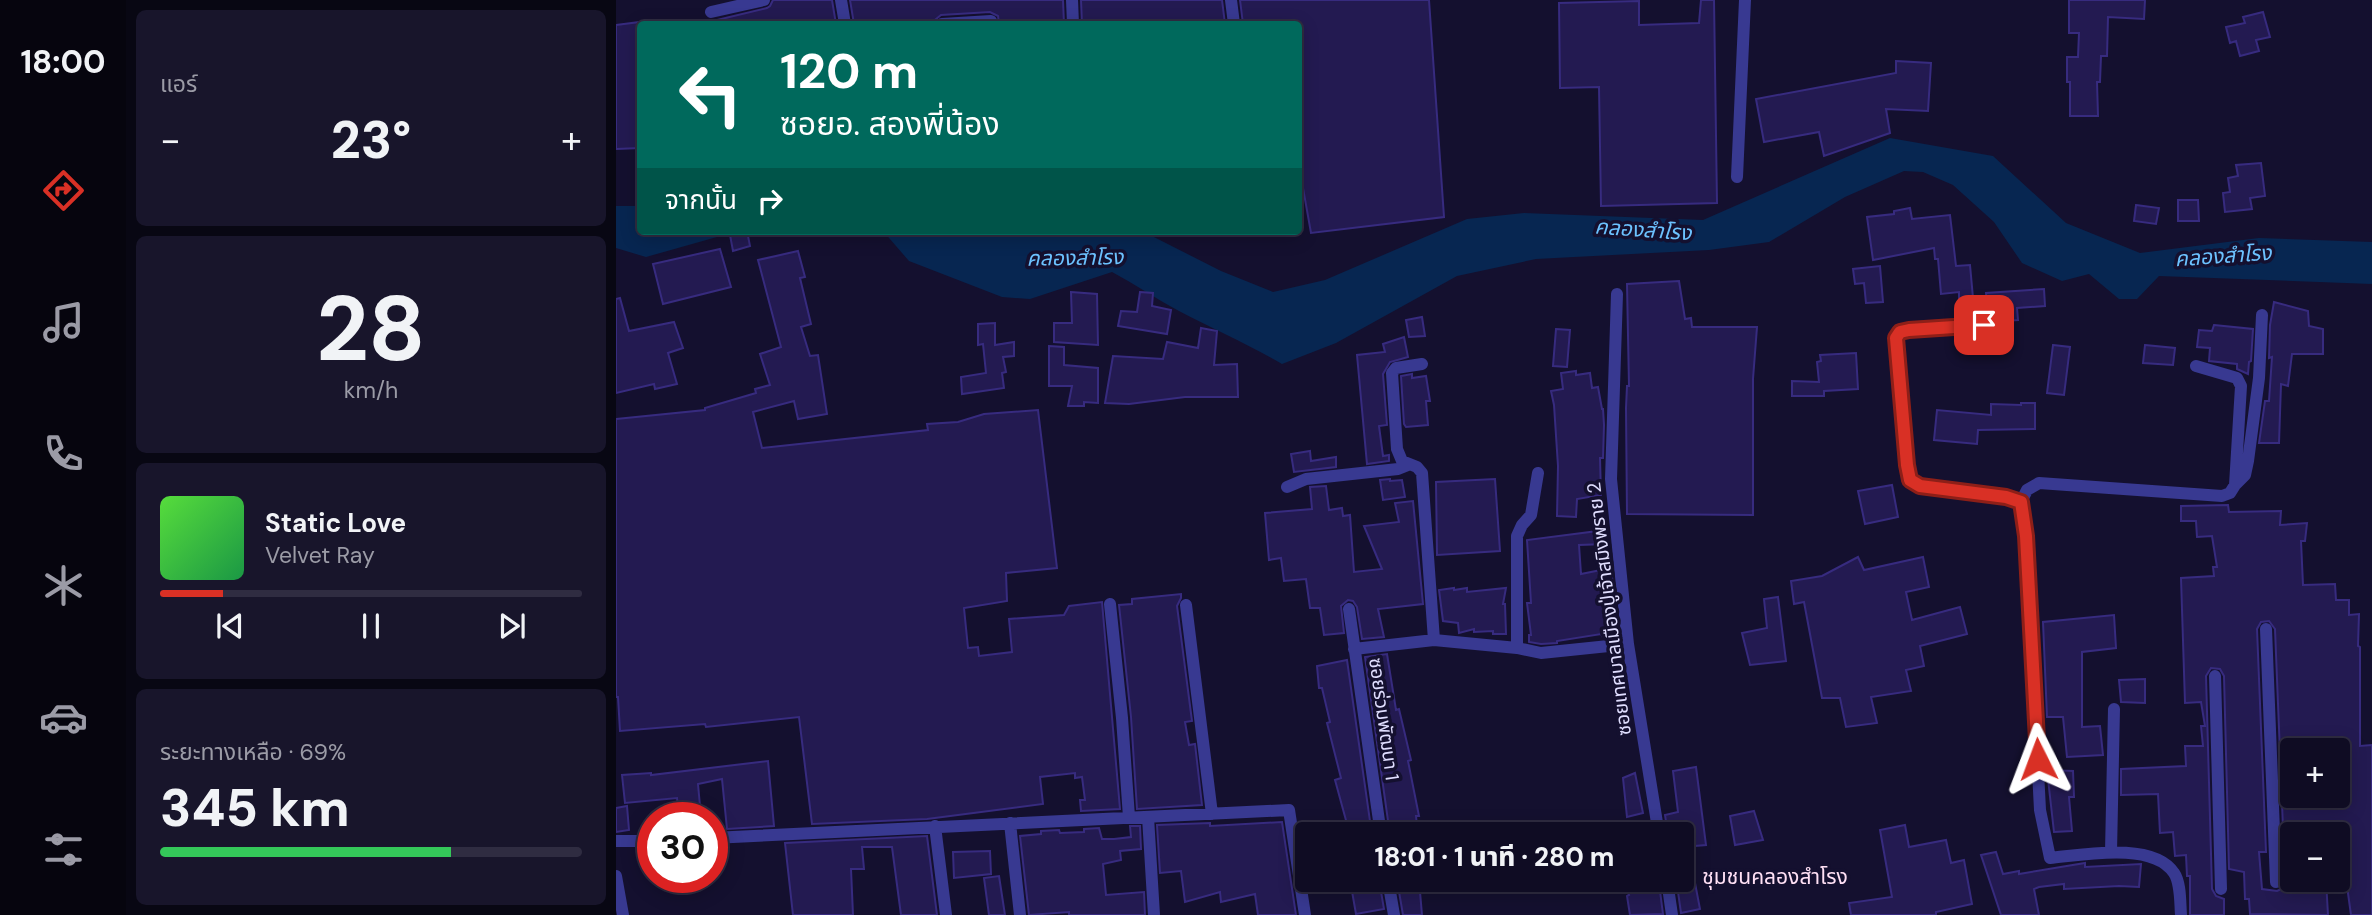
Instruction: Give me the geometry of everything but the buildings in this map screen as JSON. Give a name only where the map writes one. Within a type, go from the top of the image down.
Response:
[{"type":"street","points":[[711,12],[764,0]]},
{"type":"street","points":[[841,0],[844,21]]},
{"type":"street","points":[[1073,0],[1073,21]]},
{"type":"street","points":[[1231,0],[1234,21]]},
{"type":"street","points":[[1737,177],[1745,0]]},
{"type":"street","name":"ซอยเทศบาลเมืองปู่เจ้าสมิงพราย 2","points":[[1618,294],[1611,479],[1628,643],[1657,822]]},
{"type":"street","points":[[2181,915],[2176,874],[2165,862],[2148,856],[2111,852],[2050,858],[2040,810],[2026,536],[2021,502],[2027,490],[2039,483],[2222,496],[2230,493],[2245,475],[2248,461],[2259,379],[2262,315]]},
{"type":"street","points":[[1984,325],[1909,330],[1900,332],[1896,338],[1910,480],[1920,486],[2006,497],[2021,502]]},
{"type":"street","points":[[1422,364],[1396,368],[1392,373],[1397,449],[1402,461],[1417,467],[1422,473],[1434,640]]},
{"type":"street","points":[[2196,366],[2237,378],[2241,386],[2235,485]]},
{"type":"street","points":[[1287,487],[1306,479],[1398,469],[1408,465]]},
{"type":"street","points":[[1517,648],[1517,536],[1531,515],[1538,473]]},
{"type":"street","points":[[1110,604],[1129,817]]},
{"type":"street","points":[[1186,605],[1212,814]]},
{"type":"street","name":"ซอยร่วมพัฒนา 1","points":[[1349,610],[1379,822]]},
{"type":"street","points":[[2266,629],[2276,882]]},
{"type":"street","points":[[1354,649],[1434,640],[1541,653],[1628,643]]},
{"type":"street","points":[[2215,676],[2221,889]]},
{"type":"street","points":[[2111,852],[2114,709]]},
{"type":"street","points":[[728,837],[1289,810],[1305,915]]},
{"type":"street","points":[[1148,817],[1154,915]]},
{"type":"street","points":[[1010,823],[1020,915]]},
{"type":"street","points":[[935,826],[946,915]]},
{"type":"street","points":[[616,841],[637,841]]},
{"type":"street","points":[[616,876],[623,915]]},
{"type":"street","points":[[1390,892],[1394,915]]},
{"type":"street","points":[[1669,892],[1672,915]]},
{"type":"water","name":"คลองสำโรง","points":[[1890,138],[1993,156],[2066,223],[2140,253],[2259,238],[2372,242],[2372,284],[2159,276],[2137,299],[2119,299],[2089,274],[2062,281],[2022,263],[1994,222],[1953,185],[1923,172],[1904,171],[1845,197],[1769,242],[1709,250],[1536,259],[1457,276],[1336,343],[1282,364],[1179,311],[1112,272],[1030,299],[1002,297],[909,261],[886,235],[1150,235],[1221,271],[1273,292],[1325,280],[1467,219],[1524,213],[1703,220]]},
{"type":"water","points":[[616,206],[637,206],[637,235],[724,235],[646,257],[616,248]]},
{"type":"district","name":"ชุมชนคลองสำโรง","points":[[1775,877]]},
{"type":"route","points":[[1984,325],[1909,330],[1900,332],[1896,338],[1907,465],[1910,480],[1920,486],[2006,497],[2021,502],[2026,536],[2038,759]]}]
